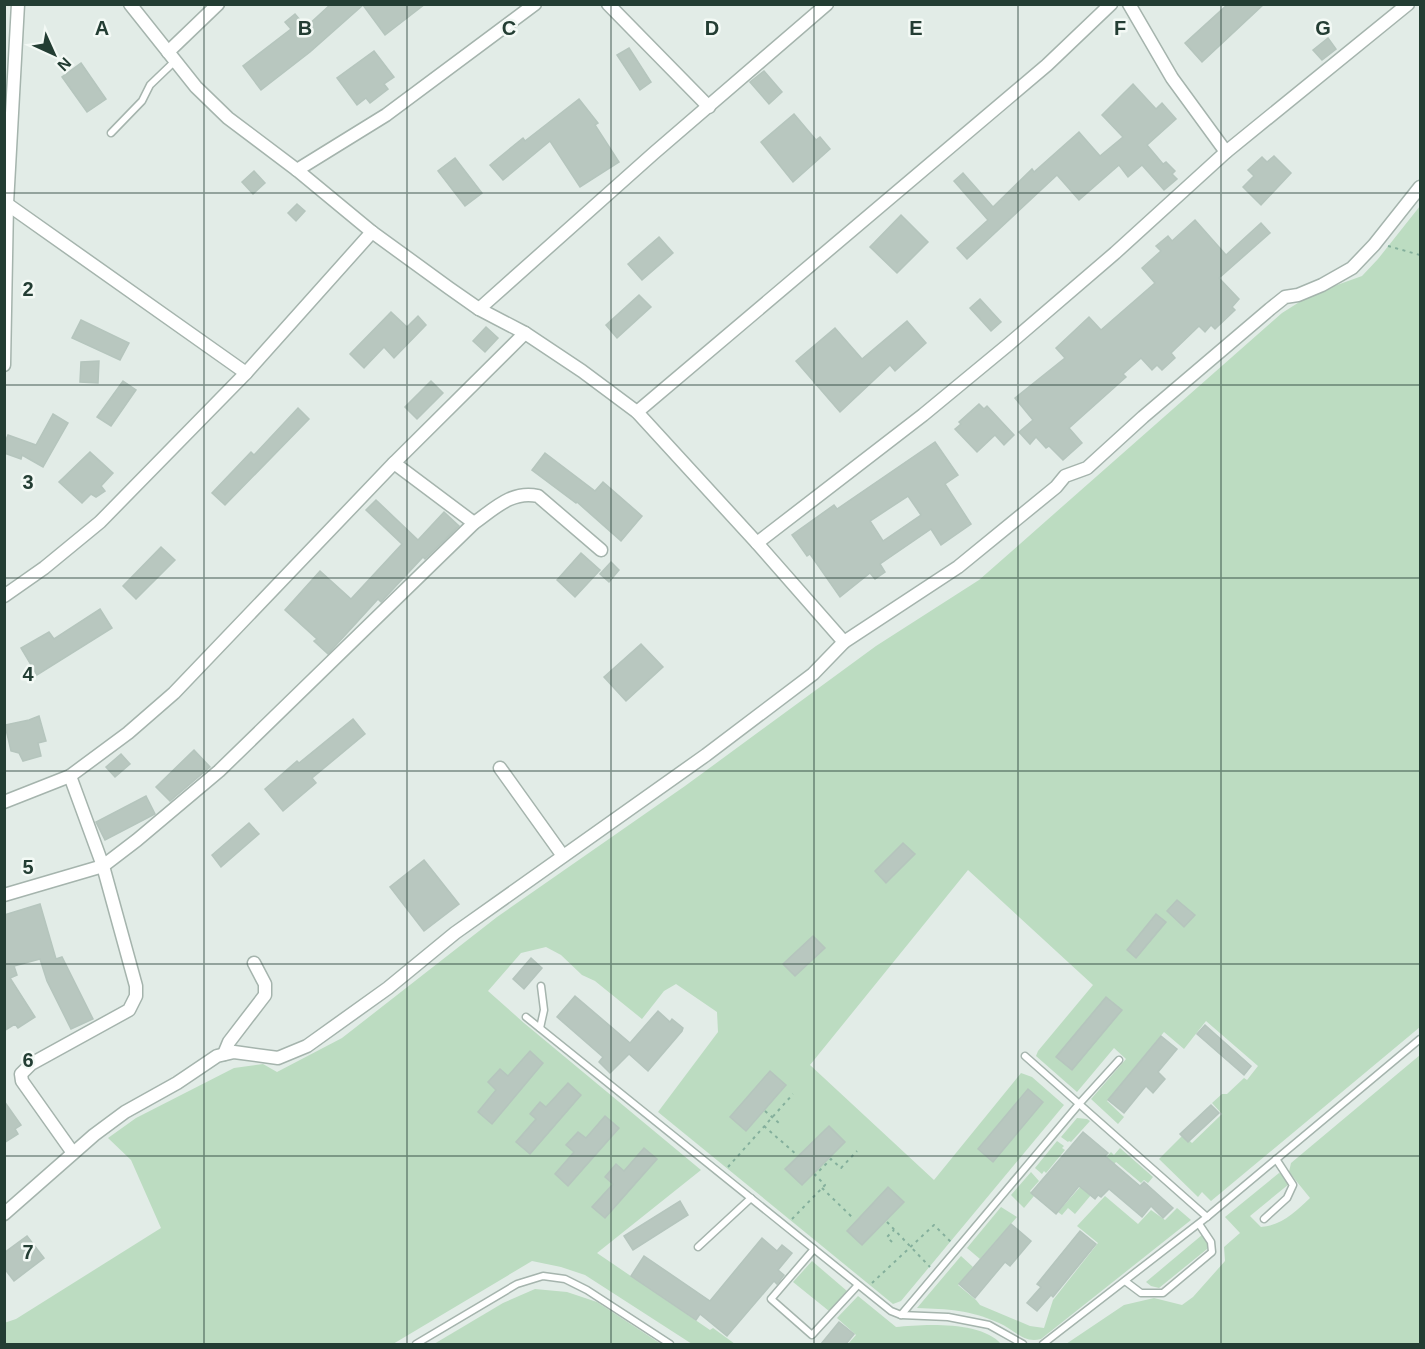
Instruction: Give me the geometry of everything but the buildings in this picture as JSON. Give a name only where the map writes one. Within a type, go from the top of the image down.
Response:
[{"type":"street","points":[[4,365],[7,204],[18,4]]},
{"type":"street","points":[[130,4],[196,87],[228,118],[297,170],[372,232],[479,309],[525,333],[582,371],[637,412],[844,642]]},
{"type":"street","points":[[171,57],[218,4]]},
{"type":"street","points":[[297,170],[386,115],[536,4]]},
{"type":"street","points":[[608,4],[709,107]]},
{"type":"street","points":[[479,309],[654,153],[827,4]]},
{"type":"street","points":[[637,412],[1047,65],[1111,4]]},
{"type":"street","points":[[1145,4],[1132,9],[1172,78],[1226,152]]},
{"type":"street","points":[[757,543],[1010,344],[1226,152],[1408,4]]},
{"type":"street","points":[[4,1214],[94,1135],[125,1112],[177,1083],[217,1056],[234,1052],[279,1058],[307,1046],[388,988],[455,933],[706,755],[813,674],[844,642],[958,567],[1056,487],[1065,476],[1087,468],[1143,417],[1285,297],[1298,295],[1352,268],[1374,245],[1420,187]]},
{"type":"street","points":[[7,204],[246,373]]},
{"type":"street","points":[[4,596],[44,568],[100,522],[246,373],[372,232]]},
{"type":"street","points":[[4,802],[70,776],[128,733],[174,693],[394,463],[525,333]]},
{"type":"street","points":[[394,463],[474,523]]},
{"type":"street","points":[[4,895],[104,866],[219,771],[474,523],[517,495],[538,496],[601,550]]},
{"type":"street","points":[[500,768],[563,856]]},
{"type":"street","points":[[70,776],[104,866],[136,986],[134,1002],[129,1010],[31,1064],[21,1074],[22,1081],[73,1153]]},
{"type":"street","points":[[225,1054],[229,1042],[265,995],[266,984],[254,963]]},
{"type":"lane","points":[[111,133],[142,101],[150,85],[171,57]]},
{"type":"lane","points":[[540,1028],[544,1010],[541,986]]},
{"type":"lane","points":[[526,1017],[891,1311],[901,1315],[948,1317],[989,1325],[1023,1344]]},
{"type":"lane","points":[[1043,1344],[1199,1224],[1420,1039]]},
{"type":"lane","points":[[1025,1056],[1207,1217]]},
{"type":"lane","points":[[901,1315],[1078,1104],[1119,1060]]},
{"type":"lane","points":[[1264,1219],[1287,1198],[1293,1185],[1276,1159]]},
{"type":"lane","points":[[698,1247],[751,1197]]},
{"type":"lane","points":[[1125,1281],[1141,1293],[1163,1293],[1212,1252],[1211,1242],[1199,1224]]},
{"type":"lane","points":[[814,1249],[771,1299],[812,1335],[858,1285]]},
{"type":"lane","points":[[416,1344],[517,1284],[543,1276],[565,1279],[587,1290],[670,1344]]},
{"type":"path","points":[[1374,245],[1388,246],[1420,255]]},
{"type":"path","points":[[722,1174],[793,1094]]},
{"type":"path","points":[[765,1111],[779,1123]]},
{"type":"path","points":[[764,1126],[797,1155]]},
{"type":"path","points":[[786,1226],[825,1185],[815,1175],[831,1158],[841,1168],[857,1151]]},
{"type":"path","points":[[822,1188],[854,1219]]},
{"type":"path","points":[[887,1222],[936,1274]]},
{"type":"path","points":[[865,1290],[934,1225],[957,1248]]},
{"type":"path","points":[[892,1242],[887,1237],[894,1230]]},
{"type":"green space","points":[[1420,206],[1420,1027],[1211,1201],[1202,1192],[1198,1197],[1159,1159],[1183,1135],[1192,1143],[1222,1114],[1212,1103],[1222,1094],[1227,1094],[1244,1078],[1247,1080],[1258,1066],[1206,1021],[1184,1049],[1164,1032],[1107,1101],[1124,1117],[1118,1124],[1091,1099],[1126,1059],[1114,1048],[1077,1092],[1036,1056],[1093,985],[968,870],[810,1065],[934,1180],[1021,1073],[1032,1077],[1064,1105],[901,1301],[893,1304],[658,1112],[718,1032],[717,1012],[676,984],[664,991],[642,1019],[595,981],[582,975],[561,955],[546,947],[521,953],[488,991],[701,1170],[597,1253],[710,1330],[713,1328],[735,1344],[692,1344],[585,1275],[532,1261],[393,1344],[5,1344],[4,1323],[16,1319],[161,1228],[131,1160],[108,1138],[136,1118],[234,1068],[263,1064],[277,1072],[342,1038],[497,917],[685,786],[876,646],[979,580],[1282,313],[1312,294],[1362,276]]},
{"type":"green space","points":[[1420,1055],[1420,1344],[1066,1344],[1124,1305],[1154,1298],[1182,1305],[1193,1297],[1225,1261],[1224,1247],[1240,1233],[1225,1217],[1279,1173],[1286,1177],[1289,1184],[1250,1216],[1261,1227],[1276,1224],[1294,1213],[1310,1198],[1289,1172],[1291,1163]]},
{"type":"green space","points":[[1077,1118],[1090,1121],[1071,1142],[1068,1142],[1061,1137]]},
{"type":"green space","points":[[1057,1141],[1064,1146],[1062,1148],[1065,1150],[1046,1173],[1044,1171],[1042,1174],[1035,1168]]},
{"type":"green space","points":[[1120,1148],[1153,1177],[1148,1183],[1144,1180],[1141,1183],[1116,1162],[1088,1193],[1091,1195],[1075,1214],[1068,1208],[1062,1215],[1058,1212],[1111,1152],[1114,1155]]},
{"type":"green space","points":[[1031,1172],[1039,1181],[1030,1191],[1034,1196],[1024,1208],[1011,1195]]},
{"type":"green space","points":[[1105,1196],[1138,1224],[1151,1210],[1165,1220],[1177,1208],[1191,1220],[1041,1339],[1024,1338],[999,1323],[968,1313],[917,1308],[961,1256],[973,1267],[958,1285],[980,1305],[1030,1326],[1044,1328],[1053,1300],[1098,1243],[1077,1226]]},
{"type":"green space","points":[[1001,1207],[1017,1217],[980,1259],[967,1248]]},
{"type":"green space","points":[[1202,1235],[1208,1242],[1207,1249],[1159,1288],[1146,1282]]},
{"type":"green space","points":[[812,1261],[847,1291],[829,1311],[793,1282]]},
{"type":"green space","points":[[535,1289],[567,1292],[597,1302],[661,1344],[434,1344],[503,1303]]},
{"type":"green space","points":[[858,1296],[896,1327],[937,1325],[967,1328],[981,1331],[1001,1344],[848,1344],[856,1335],[837,1318]]}]
